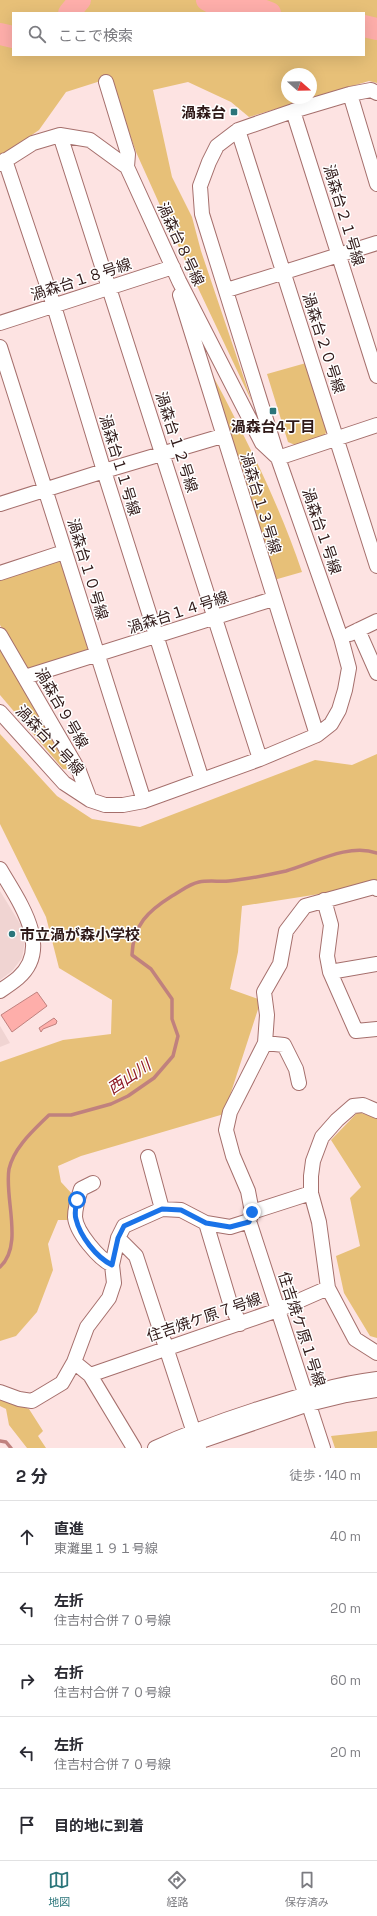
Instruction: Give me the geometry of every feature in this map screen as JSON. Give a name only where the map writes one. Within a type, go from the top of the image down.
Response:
[{"type":"street","points":[[106,82],[128,154],[127,167]]},
{"type":"street","name":"渦森台１号線","points":[[0,712],[64,783],[90,800],[105,805],[117,805],[144,801],[260,759],[317,735],[331,724],[339,710],[345,690],[348,668],[341,638],[278,458],[227,290],[202,214],[200,186],[217,146],[238,130],[293,111],[350,94],[371,90],[377,93]]},
{"type":"street","points":[[350,94],[377,184]]},
{"type":"street","name":"渦森台２１号線","points":[[293,111],[377,376]]},
{"type":"street","name":"渦森台２０号線","points":[[238,130],[377,566]]},
{"type":"street","name":"渦森台８号線","points":[[2,162],[33,143],[60,135],[90,140],[127,167],[179,281],[262,443],[278,458]]},
{"type":"street","name":"渦森台１２号線","points":[[60,135],[260,759]]},
{"type":"street","name":"渦森台１１号線","points":[[2,162],[54,306],[104,471],[202,780]]},
{"type":"street","points":[[227,290],[377,243]]},
{"type":"street","name":"渦森台１８号線","points":[[0,323],[173,267]]},
{"type":"street","name":"渦森台１３号線","points":[[179,281],[180,297],[222,436],[317,735]]},
{"type":"street","name":"渦森台１０号線","points":[[0,347],[144,801]]},
{"type":"street","points":[[278,458],[377,425]]},
{"type":"street","points":[[0,504],[222,436]]},
{"type":"street","points":[[0,573],[64,552]]},
{"type":"street","name":"渦森台１４号線","points":[[25,678],[273,599]]},
{"type":"street","points":[[341,638],[377,621]]},
{"type":"street","points":[[358,630],[377,673]]},
{"type":"street","name":"渦森台９号線","points":[[0,635],[79,771],[90,800]]},
{"type":"street","points":[[0,869],[30,922],[34,942],[30,961],[19,977],[0,991]]},
{"type":"street","points":[[299,1083],[296,1069],[284,1045],[265,1043],[267,1015],[264,992],[280,964],[286,931],[305,906],[374,887],[377,889]]},
{"type":"street","points":[[324,900],[331,925],[327,956],[330,972],[356,1031],[377,1029]]},
{"type":"street","points":[[330,972],[377,964]]},
{"type":"street","name":"住吉焼ケ原１号線","points":[[265,1043],[230,1112],[226,1130],[233,1156],[248,1191],[250,1217],[278,1310],[323,1448]]},
{"type":"street","points":[[377,1111],[363,1105],[353,1106],[337,1120],[322,1137],[313,1161],[310,1176],[319,1222],[328,1288],[355,1339],[377,1353]]},
{"type":"street","points":[[148,1157],[162,1209]]},
{"type":"street","points":[[93,1183],[81,1189],[77,1200],[75,1217],[80,1231],[103,1260],[112,1265]]},
{"type":"street","points":[[0,1392],[19,1399],[32,1401],[62,1383],[74,1362],[86,1327],[109,1298],[114,1283],[112,1265],[118,1238],[124,1226],[162,1209],[181,1210],[206,1223],[230,1227],[250,1217],[312,1192]]},
{"type":"street","points":[[206,1223],[230,1303],[240,1324]]},
{"type":"street","points":[[118,1238],[136,1256],[196,1440]]},
{"type":"street","name":"住吉焼ケ原７号線","points":[[90,1375],[240,1324],[278,1310],[328,1288]]},
{"type":"street","points":[[74,1362],[90,1375],[134,1448]]},
{"type":"street","points":[[181,1448],[196,1440],[346,1383],[377,1379]]},
{"type":"street","points":[[307,1399],[377,1390]]},
{"type":"street","points":[[155,1448],[196,1440]]},
{"type":"shaded area","points":[[0,0],[377,0],[377,83],[369,81],[317,97],[317,68],[281,68],[281,104],[292,104],[249,117],[231,102],[188,82],[153,90],[172,177],[192,217],[201,251],[252,402],[181,252],[136,152],[110,78],[66,92],[39,130],[0,157]]},
{"type":"shaded area","points":[[191,335],[251,451],[279,511],[302,572],[274,580]]},
{"type":"shaded area","points":[[306,363],[327,429],[325,435],[295,445],[288,442],[267,374]]},
{"type":"shaded area","points":[[61,558],[91,651],[27,671],[0,625],[0,578]]},
{"type":"shaded area","points":[[0,647],[73,770],[63,769],[0,695]]},
{"type":"shaded area","points":[[0,734],[57,796],[92,819],[140,827],[315,760],[352,765],[377,754],[377,885],[242,906],[238,952],[230,989],[261,1000],[224,1114],[81,1156],[58,1166],[61,1182],[74,1196],[72,1220],[58,1220],[48,1244],[53,1270],[37,1312],[16,1336],[0,1341],[0,1062],[63,1040],[111,1034],[112,1000],[59,968],[46,917],[0,824]]},
{"type":"shaded area","name":"市立渦が森小学校","points":[[0,891],[22,927],[25,941],[22,958],[12,971],[0,980]]},
{"type":"shaded area","points":[[37,992],[47,1006],[12,1032],[1,1015]]},
{"type":"shaded area","points":[[54,1018],[57,1021],[56,1024],[43,1029],[41,1032],[39,1028]]},
{"type":"shaded area","points":[[0,1026],[10,1043],[0,1047]]},
{"type":"shaded area","points":[[358,1112],[377,1118],[377,1338],[370,1336],[344,1293],[336,1256],[360,1246],[350,1198],[361,1187],[331,1140]]},
{"type":"shaded area","points":[[0,1399],[29,1409],[43,1431],[38,1436],[46,1448],[27,1448],[9,1425],[6,1409],[0,1406]]},
{"type":"shaded area","points":[[377,1431],[377,1448],[335,1448],[331,1436]]},
{"type":"waterway","points":[[70,12],[80,0]]},
{"type":"waterway","points":[[207,0],[216,5],[254,7],[267,12]]},
{"type":"waterway","points":[[365,26],[377,29]]},
{"type":"waterway","points":[[0,34],[12,37]]},
{"type":"waterway","name":"西山川","points":[[0,1267],[7,1258],[11,1246],[12,1221],[8,1181],[9,1169],[15,1153],[25,1139],[49,1115],[71,1115],[111,1104],[128,1096],[154,1078],[173,1056],[178,1036],[172,1019],[172,999],[151,969],[132,955],[135,935],[143,920],[149,913],[172,896],[195,883],[207,881],[229,881],[272,874],[286,871],[331,855],[354,850],[377,853]]},
{"type":"waterway","points":[[0,1441],[6,1442],[11,1448]]},
{"type":"place","name":"渦森台","points":[[234,112]]},
{"type":"place","name":"渦森台4丁目","points":[[273,411]]},
{"type":"place","name":"市立渦が森小学校","points":[[12,934]]},
{"type":"route","points":[[77,1200],[75,1217],[80,1231],[103,1260],[112,1265],[118,1238],[124,1226],[162,1209],[181,1210],[206,1223],[230,1227],[249,1222],[252,1212]]}]
